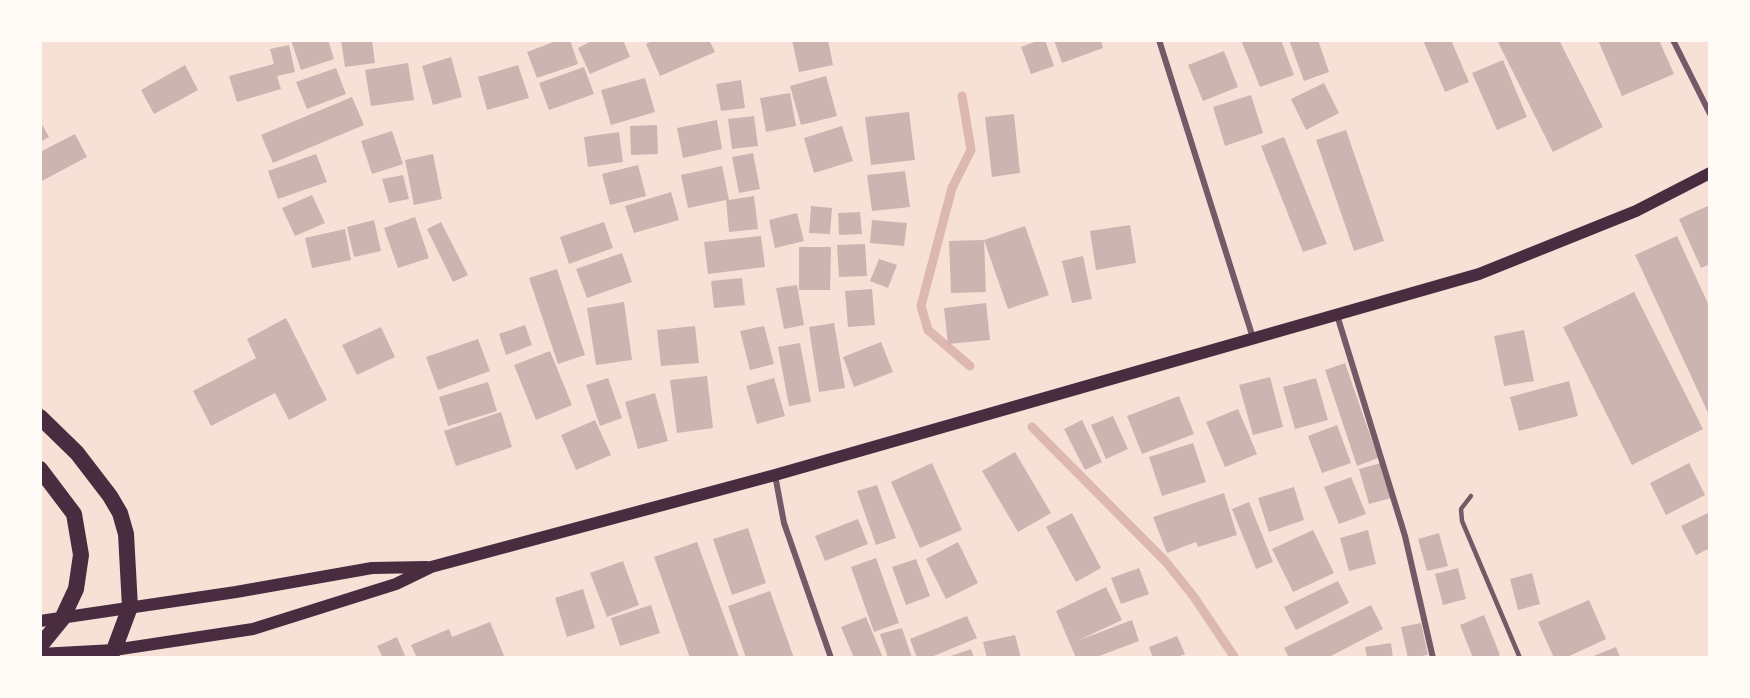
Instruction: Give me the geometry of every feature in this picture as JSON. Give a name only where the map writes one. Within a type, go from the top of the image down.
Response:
[{"type":"highway","points":[[40,417],[77,453],[120,513],[126,534],[130,607],[109,654]]},
{"type":"highway","points":[[40,469],[74,514],[81,555],[76,589],[62,619],[40,645]]},
{"type":"main road","points":[[40,654],[109,654],[253,629],[396,584],[431,567],[775,475],[1479,274],[1636,211],[1710,173]]},
{"type":"main road","points":[[40,621],[236,592],[372,568],[431,567]]},
{"type":"street","points":[[1159,40],[1253,338]]},
{"type":"street","points":[[1673,40],[1710,114]]},
{"type":"street","points":[[1336,314],[1405,536],[1433,657]]},
{"type":"street","points":[[775,475],[784,523],[831,657]]},
{"type":"lane","points":[[1471,496],[1461,509],[1462,521],[1520,657]]},
{"type":"building","points":[[291,40],[328,40],[334,59],[301,70]]},
{"type":"building","points":[[341,40],[372,40],[375,63],[345,67]]},
{"type":"building","points":[[559,40],[570,40],[578,64],[537,78],[527,52]]},
{"type":"building","points":[[594,40],[623,40],[630,57],[590,74],[578,48]]},
{"type":"building","points":[[654,40],[709,40],[715,52],[660,76],[646,44]]},
{"type":"building","points":[[792,40],[828,40],[833,65],[799,72]]},
{"type":"building","points":[[1045,40],[1054,66],[1031,74],[1021,47]]},
{"type":"building","points":[[1054,40],[1101,40],[1103,48],[1062,63]]},
{"type":"building","points":[[1241,40],[1281,40],[1294,75],[1260,87]]},
{"type":"building","points":[[1289,40],[1318,40],[1329,72],[1304,81]]},
{"type":"building","points":[[1423,40],[1451,40],[1469,82],[1445,92]]},
{"type":"building","points":[[1501,40],[1559,40],[1603,127],[1553,152],[1498,42]]},
{"type":"building","points":[[1598,40],[1659,40],[1674,74],[1622,96]]},
{"type":"building","points":[[289,45],[295,72],[277,76],[281,89],[237,102],[229,76],[274,64],[270,49]]},
{"type":"building","points":[[1224,51],[1238,87],[1203,101],[1188,65]]},
{"type":"building","points":[[451,57],[462,97],[433,105],[422,66]]},
{"type":"building","points":[[1503,60],[1527,117],[1497,130],[1472,73]]},
{"type":"building","points":[[408,63],[414,100],[371,106],[365,70]]},
{"type":"building","points":[[185,65],[198,90],[154,114],[141,90]]},
{"type":"building","points":[[518,65],[529,98],[487,110],[478,77]]},
{"type":"building","points":[[584,67],[594,94],[549,110],[539,83]]},
{"type":"building","points":[[336,68],[346,94],[307,109],[296,82]]},
{"type":"building","points":[[826,76],[837,116],[801,125],[790,86]]},
{"type":"building","points":[[645,78],[655,112],[611,125],[601,90]]},
{"type":"building","points":[[741,80],[745,108],[721,111],[716,84]]},
{"type":"building","points":[[1324,83],[1339,113],[1306,130],[1291,99]]},
{"type":"building","points":[[790,93],[796,126],[766,132],[760,98]]},
{"type":"building","points":[[1251,95],[1263,133],[1225,146],[1213,107]]},
{"type":"building","points":[[352,97],[364,125],[273,163],[261,135]]},
{"type":"building","points":[[909,112],[915,160],[871,165],[865,117]]},
{"type":"building","points":[[1014,114],[1020,173],[992,177],[985,117]]},
{"type":"building","points":[[754,116],[758,146],[732,149],[728,119]]},
{"type":"building","points":[[717,120],[722,149],[683,158],[677,128]]},
{"type":"building","points":[[40,121],[49,137],[40,142]]},
{"type":"building","points":[[657,125],[658,154],[631,155],[630,126]]},
{"type":"building","points":[[842,126],[853,161],[814,173],[804,138]]},
{"type":"building","points":[[1346,130],[1384,241],[1354,251],[1316,140]]},
{"type":"building","points":[[392,131],[403,164],[372,174],[361,141]]},
{"type":"building","points":[[619,132],[623,162],[588,167],[584,137]]},
{"type":"building","points":[[75,134],[87,157],[40,182],[40,152]]},
{"type":"building","points":[[1284,137],[1327,244],[1303,252],[1261,146]]},
{"type":"building","points":[[753,153],[760,189],[739,193],[732,157]]},
{"type":"building","points":[[316,154],[327,182],[278,199],[268,171]]},
{"type":"building","points":[[433,154],[442,199],[414,205],[405,160]]},
{"type":"building","points":[[638,165],[646,196],[610,205],[602,174]]},
{"type":"building","points":[[722,166],[729,200],[754,196],[758,229],[729,232],[726,200],[688,208],[681,175]]},
{"type":"building","points":[[905,171],[910,207],[872,211],[867,175]]},
{"type":"building","points":[[403,175],[409,199],[389,203],[382,179]]},
{"type":"building","points":[[671,192],[679,220],[634,233],[625,206]]},
{"type":"building","points":[[312,195],[325,223],[295,236],[282,208]]},
{"type":"building","points":[[1710,205],[1710,264],[1701,268],[1679,219]]},
{"type":"building","points":[[811,206],[832,208],[830,234],[809,233]]},
{"type":"building","points":[[860,212],[862,234],[839,235],[838,213]]},
{"type":"building","points":[[797,213],[804,241],[775,248],[769,220]]},
{"type":"building","points":[[415,217],[429,258],[398,268],[384,228]]},
{"type":"building","points":[[374,220],[381,251],[354,257],[347,227]]},
{"type":"building","points":[[872,220],[907,223],[904,246],[870,243]]},
{"type":"building","points":[[441,222],[468,275],[453,282],[427,229]]},
{"type":"building","points":[[604,222],[613,248],[569,264],[560,237]]},
{"type":"building","points":[[1130,225],[1136,263],[1096,270],[1090,231]]},
{"type":"building","points":[[1025,226],[1049,295],[1008,309],[984,240]]},
{"type":"building","points":[[345,229],[351,260],[312,268],[305,238]]},
{"type":"building","points":[[761,236],[765,267],[708,274],[704,242]]},
{"type":"building","points":[[1677,236],[1710,308],[1710,417],[1635,255]]},
{"type":"building","points":[[984,240],[986,292],[951,293],[949,241]]},
{"type":"building","points":[[865,244],[867,276],[839,277],[837,245]]},
{"type":"building","points":[[799,247],[831,247],[830,290],[799,290]]},
{"type":"building","points":[[622,253],[632,282],[587,298],[576,269]]},
{"type":"building","points":[[1083,256],[1092,299],[1072,303],[1062,261]]},
{"type":"building","points":[[879,259],[897,265],[888,288],[870,281]]},
{"type":"building","points":[[557,269],[585,355],[558,364],[529,278]]},
{"type":"building","points":[[742,278],[745,305],[714,308],[711,281]]},
{"type":"building","points":[[797,285],[804,325],[784,329],[776,288]]},
{"type":"building","points":[[872,289],[875,325],[848,327],[845,291]]},
{"type":"building","points":[[1634,292],[1703,429],[1632,465],[1563,327]]},
{"type":"building","points":[[624,302],[632,360],[596,365],[587,308]]},
{"type":"building","points":[[986,303],[990,340],[948,344],[944,308]]},
{"type":"building","points":[[286,318],[327,400],[289,420],[275,393],[211,426],[193,391],[256,358],[247,339]]},
{"type":"building","points":[[834,323],[845,388],[819,392],[809,327]]},
{"type":"building","points":[[525,325],[532,345],[506,355],[499,334]]},
{"type":"building","points":[[695,326],[699,363],[661,366],[657,330]]},
{"type":"building","points":[[764,326],[774,364],[750,370],[740,331]]},
{"type":"building","points":[[381,327],[395,357],[357,375],[342,345]]},
{"type":"building","points":[[1524,330],[1534,381],[1504,386],[1494,336]]},
{"type":"building","points":[[478,339],[490,371],[438,390],[426,357]]},
{"type":"building","points":[[881,342],[893,372],[854,387],[843,357]]},
{"type":"building","points":[[800,343],[811,402],[789,406],[778,347]]},
{"type":"building","points":[[550,351],[572,405],[536,420],[514,365]]},
{"type":"building","points":[[1345,363],[1378,458],[1357,466],[1325,370]]},
{"type":"building","points":[[707,376],[713,428],[677,433],[670,380]]},
{"type":"building","points":[[1270,377],[1283,427],[1253,435],[1239,385]]},
{"type":"building","points":[[608,378],[622,418],[600,426],[586,385]]},
{"type":"building","points":[[774,378],[785,416],[757,424],[746,386]]},
{"type":"building","points":[[1316,378],[1328,420],[1295,429],[1283,387]]},
{"type":"building","points":[[1569,381],[1578,416],[1519,431],[1510,397]]},
{"type":"building","points":[[488,382],[497,411],[448,426],[439,397]]},
{"type":"building","points":[[655,393],[668,441],[638,449],[625,402]]},
{"type":"building","points":[[1179,396],[1194,434],[1142,454],[1127,416]]},
{"type":"building","points":[[1238,409],[1257,454],[1225,467],[1206,422]]},
{"type":"building","points":[[501,412],[512,447],[456,466],[444,431]]},
{"type":"building","points":[[1113,416],[1128,449],[1106,459],[1091,425]]},
{"type":"building","points":[[595,420],[611,455],[576,470],[561,435]]},
{"type":"building","points":[[1082,420],[1102,462],[1085,470],[1064,429]]},
{"type":"building","points":[[1337,425],[1351,463],[1322,473],[1308,436]]},
{"type":"building","points":[[1193,443],[1206,482],[1162,496],[1149,457]]},
{"type":"building","points":[[1015,452],[1051,513],[1018,532],[982,471]]},
{"type":"building","points":[[932,463],[962,530],[920,548],[891,482]]},
{"type":"building","points":[[1381,463],[1391,498],[1369,504],[1359,469]]},
{"type":"building","points":[[1689,463],[1705,495],[1666,515],[1650,483]]},
{"type":"building","points":[[1351,477],[1366,514],[1339,524],[1324,487]]},
{"type":"building","points":[[877,485],[896,538],[876,545],[857,491]]},
{"type":"building","points":[[1294,487],[1304,520],[1269,532],[1258,498]]},
{"type":"building","points":[[1224,493],[1237,535],[1198,547],[1196,542],[1167,553],[1153,517]]},
{"type":"building","points":[[1249,502],[1273,562],[1256,569],[1232,509]]},
{"type":"building","points":[[1710,512],[1710,548],[1696,555],[1681,526]]},
{"type":"building","points":[[1072,513],[1101,568],[1076,582],[1046,527]]},
{"type":"building","points":[[858,519],[868,544],[825,561],[815,536]]},
{"type":"building","points":[[748,528],[766,583],[732,595],[713,539]]},
{"type":"building","points":[[1313,530],[1334,573],[1293,592],[1272,549]]},
{"type":"building","points":[[1368,530],[1376,564],[1349,571],[1340,538]]},
{"type":"building","points":[[1439,533],[1448,566],[1427,571],[1418,539]]},
{"type":"building","points":[[697,542],[739,657],[690,658],[654,557]]},
{"type":"building","points":[[958,542],[978,583],[946,599],[926,559]]},
{"type":"building","points":[[876,558],[899,623],[874,632],[851,567]]},
{"type":"building","points":[[916,559],[930,596],[906,605],[892,567]]},
{"type":"building","points":[[623,561],[639,605],[607,617],[590,573]]},
{"type":"building","points":[[1139,568],[1149,594],[1121,604],[1111,578]]},
{"type":"building","points":[[1458,568],[1466,599],[1443,605],[1435,574]]},
{"type":"building","points":[[1532,573],[1540,604],[1518,610],[1510,579]]},
{"type":"building","points":[[1338,581],[1349,603],[1296,630],[1284,607]]},
{"type":"building","points":[[1106,587],[1122,620],[1077,641],[1132,620],[1139,641],[1094,658],[1076,658],[1056,611]]},
{"type":"building","points":[[583,589],[595,628],[567,637],[555,598]]},
{"type":"building","points":[[770,591],[794,658],[746,658],[728,606]]},
{"type":"building","points":[[1589,600],[1606,639],[1565,658],[1554,658],[1538,622]]},
{"type":"building","points":[[651,605],[660,633],[620,646],[611,618]]},
{"type":"building","points":[[1371,605],[1383,629],[1327,658],[1289,658],[1284,648]]},
{"type":"building","points":[[1484,615],[1500,655],[1493,658],[1473,658],[1460,625]]},
{"type":"building","points":[[967,616],[977,638],[929,658],[917,658],[910,639]]},
{"type":"building","points":[[866,617],[883,658],[854,658],[841,627]]},
{"type":"building","points":[[490,622],[505,658],[417,658],[411,645],[449,629],[452,637]]},
{"type":"building","points":[[1421,623],[1428,655],[1408,658],[1401,627]]},
{"type":"building","points":[[902,628],[912,658],[888,658],[880,634]]},
{"type":"building","points":[[1015,635],[1021,658],[987,658],[983,642]]},
{"type":"building","points":[[1177,636],[1185,654],[1175,658],[1153,658],[1149,647]]},
{"type":"building","points":[[397,637],[406,658],[383,658],[377,646]]},
{"type":"building","points":[[1391,643],[1393,658],[1367,658],[1365,647]]},
{"type":"building","points":[[1616,647],[1620,657],[1591,657]]},
{"type":"building","points":[[971,649],[974,658],[948,658],[948,657]]},
{"type":"waterway","points":[[962,96],[971,150],[952,188],[921,306],[928,330],[970,366]]},
{"type":"waterway","points":[[1032,427],[1166,562],[1194,597],[1235,658]]}]
